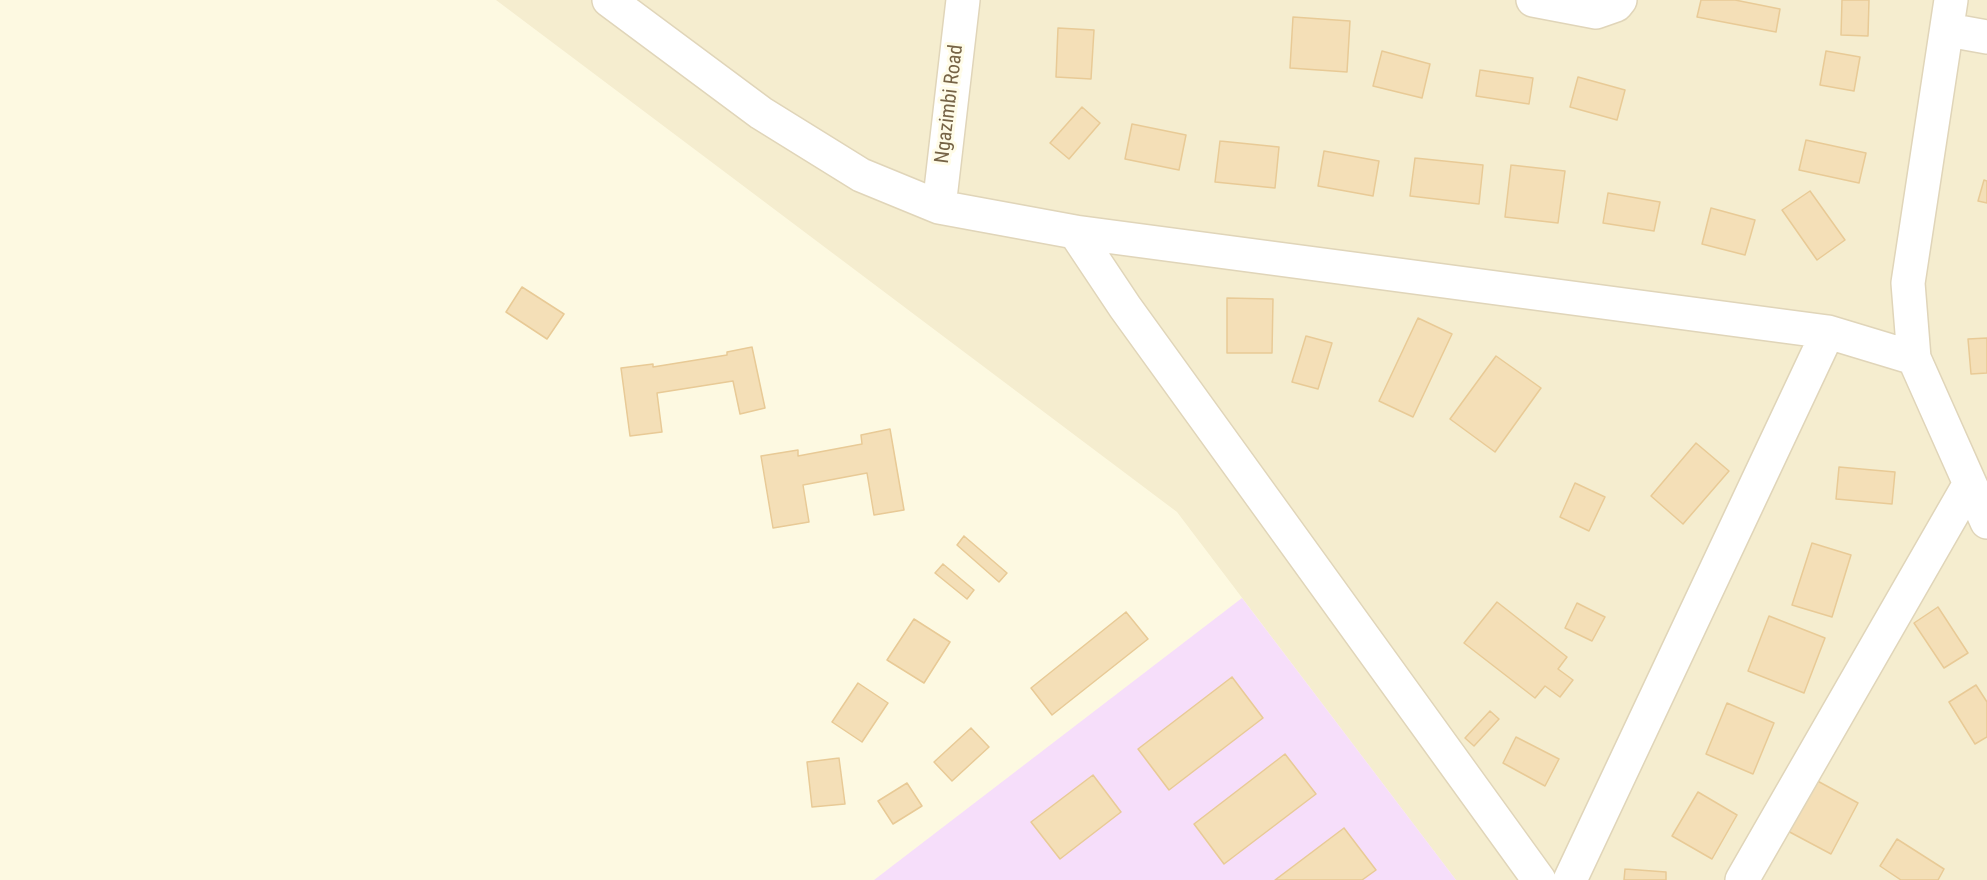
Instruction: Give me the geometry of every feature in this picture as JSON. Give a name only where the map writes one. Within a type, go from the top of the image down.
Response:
[{"type":"street","points":[[609,0],[761,114],[861,175],[939,207],[1075,232],[1828,332],[1914,358]]},
{"type":"street","name":"Ngazimbi Road","points":[[939,207],[963,0]]},
{"type":"street","points":[[1533,0],[1596,12],[1617,5],[1620,0]]},
{"type":"street","points":[[1987,37],[1949,15],[1908,283],[1914,358],[1987,522]]},
{"type":"street","points":[[1075,232],[1132,317],[1539,880]]},
{"type":"street","points":[[1570,880],[1828,332]]},
{"type":"street","points":[[1751,877],[1969,485]]},
{"type":"shaded area","points":[[496,0],[1987,0],[1987,880],[1456,880],[1177,512]]},
{"type":"shaded area","points":[[1242,598],[1456,880],[874,880]]},
{"type":"building","points":[[1701,0],[1735,0],[1780,9],[1776,32],[1697,17]]},
{"type":"building","points":[[1842,0],[1869,0],[1868,36],[1841,35]]},
{"type":"building","points":[[1293,17],[1350,21],[1347,72],[1290,68]]},
{"type":"building","points":[[1058,28],[1094,30],[1091,79],[1056,77]]},
{"type":"building","points":[[1382,51],[1430,64],[1422,98],[1373,86]]},
{"type":"building","points":[[1826,51],[1860,57],[1854,91],[1820,85]]},
{"type":"building","points":[[1480,70],[1533,78],[1529,104],[1476,96]]},
{"type":"building","points":[[1578,77],[1625,90],[1617,120],[1570,107]]},
{"type":"building","points":[[1082,107],[1100,123],[1069,159],[1050,143]]},
{"type":"building","points":[[1132,124],[1186,135],[1179,170],[1125,159]]},
{"type":"building","points":[[1806,140],[1866,153],[1859,183],[1799,170]]},
{"type":"building","points":[[1220,141],[1279,147],[1275,188],[1215,182]]},
{"type":"building","points":[[1324,151],[1379,161],[1373,196],[1318,186]]},
{"type":"building","points":[[1415,158],[1483,165],[1479,204],[1410,196]]},
{"type":"building","points":[[1511,165],[1565,171],[1558,223],[1505,217]]},
{"type":"building","points":[[1984,180],[1987,181],[1987,203],[1978,201]]},
{"type":"building","points":[[1810,191],[1845,240],[1817,260],[1782,210]]},
{"type":"building","points":[[1608,193],[1660,202],[1654,231],[1603,223]]},
{"type":"building","points":[[1711,208],[1755,220],[1745,255],[1702,244]]},
{"type":"building","points":[[522,287],[564,314],[547,339],[506,312]]},
{"type":"building","points":[[1227,298],[1273,299],[1272,353],[1227,353]]},
{"type":"building","points":[[1418,318],[1452,334],[1413,417],[1379,401]]},
{"type":"building","points":[[1306,336],[1332,343],[1318,389],[1292,382]]},
{"type":"building","points":[[1987,338],[1987,373],[1971,374],[1968,339]]},
{"type":"building","points":[[752,347],[765,408],[740,414],[733,381],[657,393],[662,432],[630,436],[621,368],[653,364],[653,367],[727,355],[727,352]]},
{"type":"building","points":[[1496,356],[1541,388],[1495,452],[1450,419]]},
{"type":"building","points":[[890,429],[904,510],[874,515],[867,473],[803,485],[809,522],[773,528],[761,456],[798,450],[798,456],[862,444],[861,435]]},
{"type":"building","points":[[1696,443],[1729,471],[1683,524],[1651,496]]},
{"type":"building","points":[[1839,467],[1895,472],[1892,504],[1836,499]]},
{"type":"building","points":[[1575,483],[1605,497],[1589,531],[1560,517]]},
{"type":"building","points":[[964,536],[1007,573],[999,582],[957,545]]},
{"type":"building","points":[[1812,543],[1851,555],[1832,617],[1792,605]]},
{"type":"building","points":[[943,564],[974,590],[967,599],[935,573]]},
{"type":"building","points":[[1497,602],[1567,657],[1558,669],[1573,680],[1560,697],[1545,686],[1535,698],[1464,643]]},
{"type":"building","points":[[1577,603],[1605,617],[1592,641],[1565,628]]},
{"type":"building","points":[[1938,607],[1968,653],[1944,668],[1914,623]]},
{"type":"building","points":[[1126,612],[1148,639],[1052,715],[1031,688]]},
{"type":"building","points":[[1769,616],[1825,638],[1804,693],[1748,671]]},
{"type":"building","points":[[914,619],[950,642],[924,683],[887,660]]},
{"type":"building","points":[[1232,677],[1263,718],[1169,790],[1138,749]]},
{"type":"building","points":[[858,683],[888,703],[862,742],[832,722]]},
{"type":"building","points":[[1976,685],[1987,702],[1987,737],[1975,744],[1949,702]]},
{"type":"building","points":[[1727,703],[1774,723],[1753,774],[1706,754]]},
{"type":"building","points":[[1490,711],[1499,719],[1474,746],[1465,738]]},
{"type":"building","points":[[971,728],[989,747],[952,781],[934,762]]},
{"type":"building","points":[[1516,737],[1559,759],[1545,786],[1503,763]]},
{"type":"building","points":[[1285,754],[1316,794],[1224,864],[1194,824]]},
{"type":"building","points":[[839,758],[845,804],[812,807],[807,762]]},
{"type":"building","points":[[1093,775],[1121,812],[1060,859],[1031,822]]},
{"type":"building","points":[[1812,778],[1858,803],[1831,854],[1784,829]]},
{"type":"building","points":[[907,783],[922,806],[893,824],[878,801]]},
{"type":"building","points":[[1698,792],[1737,815],[1712,859],[1672,836]]},
{"type":"building","points":[[1344,828],[1376,870],[1362,880],[1275,880]]},
{"type":"building","points":[[1897,839],[1944,869],[1938,880],[1901,880],[1880,866]]},
{"type":"building","points":[[1625,869],[1666,872],[1666,880],[1624,880]]}]
